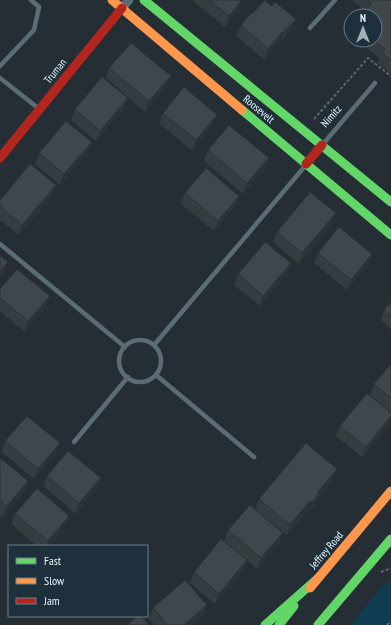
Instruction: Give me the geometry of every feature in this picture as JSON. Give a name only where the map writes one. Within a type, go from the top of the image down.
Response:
[{"type":"main road","name":"Roosevelt","points":[[112,0],[391,235]]},
{"type":"main road","name":"Roosevelt","points":[[144,0],[391,202]]},
{"type":"main road","name":"Truman","points":[[0,158],[122,8]]},
{"type":"main road","name":"Nimitz","points":[[306,164],[322,145]]},
{"type":"main road","name":"Jeffrey Road","points":[[279,625],[391,491]]},
{"type":"main road","points":[[318,625],[391,539]]},
{"type":"main road","points":[[265,625],[317,579]]},
{"type":"street","name":"Truman","points":[[122,8],[129,0]]},
{"type":"lane","points":[[0,66],[34,30],[39,7],[31,0]]},
{"type":"lane","points":[[310,28],[334,0]]},
{"type":"lane","points":[[0,78],[39,110]]},
{"type":"lane","name":"Nimitz","points":[[322,145],[375,83]]},
{"type":"lane","points":[[154,345],[306,164]]},
{"type":"lane","points":[[0,244],[125,347]]},
{"type":"lane","points":[[139,341],[144,341],[154,345],[160,354],[161,360],[159,371],[147,381],[142,382],[132,380],[121,368],[120,357],[125,347],[139,341]]},
{"type":"lane","points":[[156,375],[254,457]]},
{"type":"lane","points":[[74,442],[128,377]]},
{"type":"path","points":[[314,119],[368,58],[391,76]]},
{"type":"path","points":[[387,625],[391,621]]},
{"type":"shaded area","points":[[391,581],[391,625],[351,625],[381,587]]},
{"type":"building","points":[[209,0],[240,0],[241,1],[229,16]]},
{"type":"building","points":[[265,0],[272,6],[275,2],[296,19],[268,49],[241,25]]},
{"type":"building","points":[[368,0],[391,0],[391,61],[382,53],[385,49],[383,47],[383,8],[368,8],[372,3]]},
{"type":"building","points":[[131,43],[171,76],[149,101],[109,68]]},
{"type":"building","points":[[102,77],[128,98],[100,131],[75,109]]},
{"type":"building","points":[[184,87],[217,115],[196,140],[163,113]]},
{"type":"building","points":[[66,121],[92,142],[64,174],[39,153]]},
{"type":"building","points":[[229,125],[269,158],[247,183],[208,150]]},
{"type":"building","points":[[30,164],[56,185],[22,225],[0,206],[0,200]]},
{"type":"building","points":[[206,168],[239,196],[218,221],[185,193]]},
{"type":"building","points":[[310,192],[336,213],[302,253],[277,232]]},
{"type":"building","points":[[339,227],[372,254],[351,280],[318,253]]},
{"type":"building","points":[[265,242],[291,263],[263,296],[238,274]]},
{"type":"building","points":[[0,255],[8,262],[0,271]]},
{"type":"building","points":[[17,269],[50,296],[28,321],[0,298],[0,289]]},
{"type":"building","points":[[391,302],[391,316],[384,310]]},
{"type":"building","points":[[391,364],[391,398],[374,384]]},
{"type":"building","points":[[367,393],[391,413],[391,416],[366,447],[340,426]]},
{"type":"building","points":[[27,416],[60,443],[38,469],[5,441]]},
{"type":"building","points":[[306,443],[337,469],[318,492],[318,495],[313,501],[310,501],[290,525],[259,499]]},
{"type":"building","points":[[68,451],[101,478],[79,503],[47,476]]},
{"type":"building","points":[[0,458],[28,481],[7,506],[0,501]]},
{"type":"building","points":[[37,488],[69,516],[48,541],[15,514]]},
{"type":"building","points":[[250,505],[283,533],[261,558],[228,530]]},
{"type":"building","points":[[221,539],[247,560],[219,594],[194,572]]},
{"type":"building","points":[[185,580],[207,605],[184,625],[168,625],[153,608]]},
{"type":"building","points":[[137,617],[142,617],[149,625],[127,625]]},
{"type":"traffic: fast","points":[[144,0],[391,202]]},
{"type":"traffic: fast","points":[[242,110],[391,235]]},
{"type":"traffic: fast","points":[[318,625],[391,539]]},
{"type":"traffic: fast","points":[[265,625],[317,579]]},
{"type":"traffic: fast","points":[[279,625],[294,606]]},
{"type":"traffic: slow","points":[[112,0],[242,110]]},
{"type":"traffic: slow","points":[[310,588],[391,491]]},
{"type":"traffic: jam","points":[[0,158],[122,8]]},
{"type":"traffic: jam","points":[[306,164],[322,145]]}]
